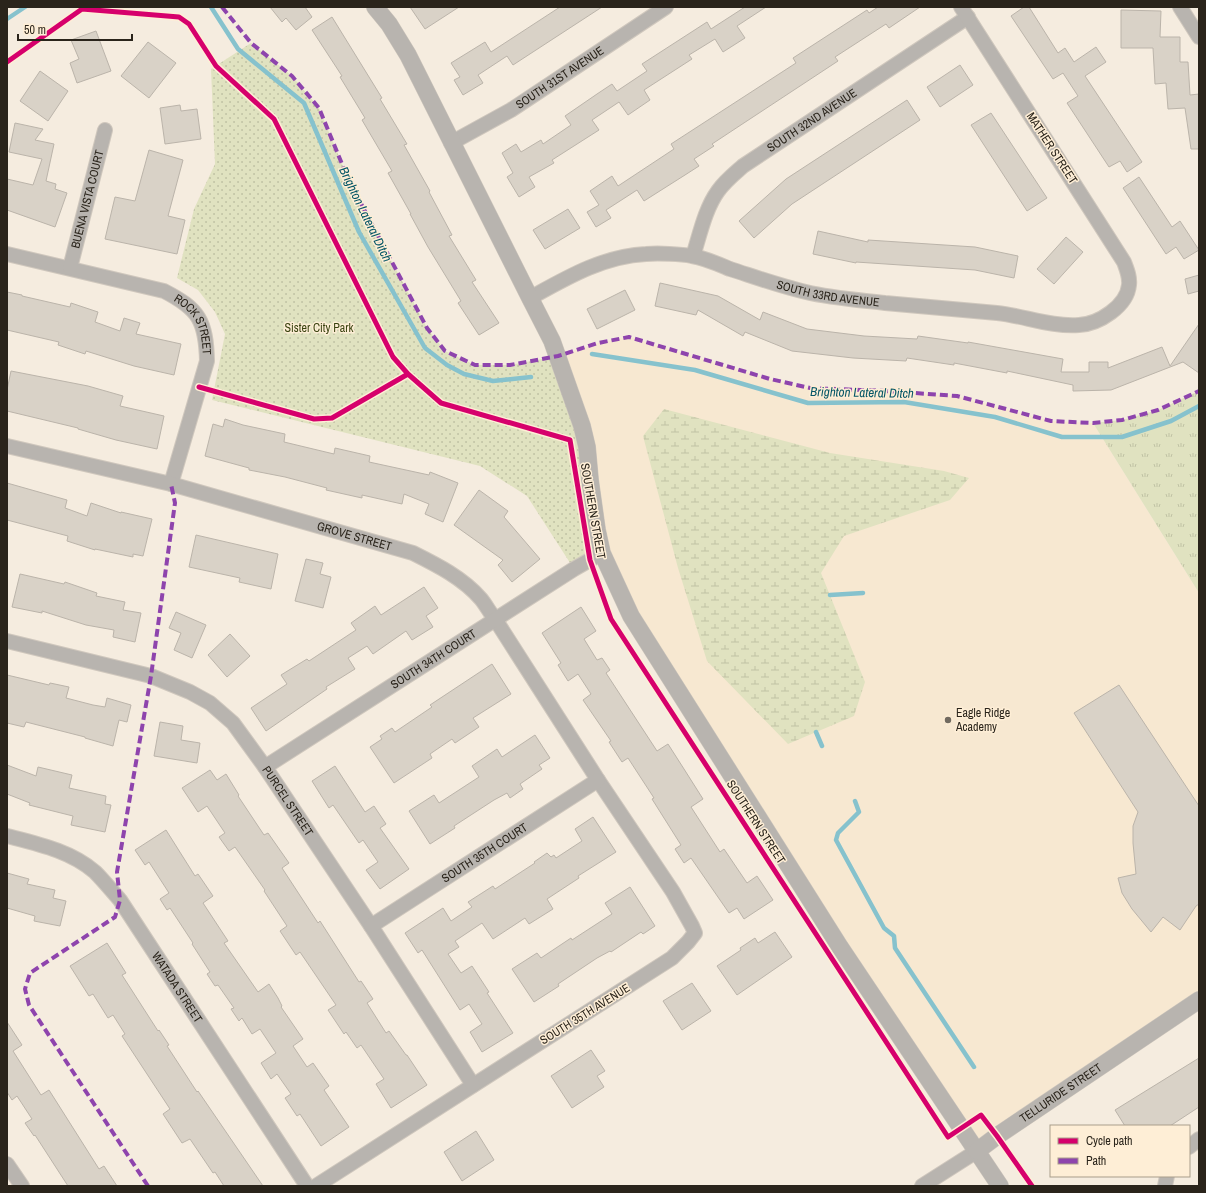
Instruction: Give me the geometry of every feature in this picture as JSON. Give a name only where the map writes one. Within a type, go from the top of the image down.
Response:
[{"type":"street","points":[[374,7],[389,24],[408,55],[552,341],[582,426],[587,447],[597,530],[602,553],[631,616],[840,947],[1000,1186]]},
{"type":"street","name":"SOUTH 31ST AVENUE","points":[[451,143],[510,110],[666,7]]},
{"type":"street","points":[[1180,7],[1199,37]]},
{"type":"street","name":"SOUTH 32ND AVENUE","points":[[693,256],[704,220],[713,200],[725,182],[743,166],[964,12]]},
{"type":"street","name":"MATHER STREET","points":[[964,12],[1121,257],[1129,273],[1130,284],[1127,294]]},
{"type":"street","name":"BUENA VISTA COURT","points":[[70,268],[105,130]]},
{"type":"street","name":"ROCK STREET","points":[[7,254],[164,291],[182,300],[197,314],[203,328],[207,361],[171,484]]},
{"type":"street","name":"SOUTH 33RD AVENUE","points":[[530,298],[580,271],[609,260],[646,254],[693,256],[753,277],[809,293],[858,300],[1000,314],[1056,324],[1080,325],[1099,320],[1117,308],[1127,294]]},
{"type":"street","name":"GROVE STREET","points":[[7,446],[171,484],[413,553],[440,566],[460,580],[480,598],[598,780]]},
{"type":"street","name":"SOUTH 34TH COURT","points":[[265,767],[495,619],[602,553]]},
{"type":"street","name":"PURCEL STREET","points":[[7,641],[151,676],[190,692],[210,703],[232,723],[265,767],[473,1085]]},
{"type":"street","name":"SOUTH 35TH COURT","points":[[370,926],[598,780]]},
{"type":"street","name":"SOUTH 35TH AVENUE","points":[[316,1186],[672,958],[695,933],[673,892],[598,780]]},
{"type":"street","name":"WATADA STREET","points":[[7,836],[54,848],[72,857],[95,872],[110,888],[124,905],[307,1186]]},
{"type":"street","name":"TELLURIDE STREET","points":[[922,1186],[977,1151],[1199,1000]]},
{"type":"street","points":[[1190,1146],[1199,1139]]},
{"type":"street","points":[[7,1164],[22,1186]]},
{"type":"shaded area","name":"Eagle Ridge Academy","points":[[629,337],[770,379],[810,388],[957,396],[1051,421],[1093,423],[1199,593],[1199,1000],[977,1151],[840,947],[602,553],[558,356],[598,343]]},
{"type":"green space","name":"Sister City Park","points":[[251,43],[292,76],[319,108],[349,181],[427,328],[445,351],[475,365],[510,365],[558,356],[602,553],[574,569],[527,496],[480,466],[212,400],[225,334],[215,312],[198,290],[177,278],[194,209],[215,164],[211,69]]},
{"type":"green space","points":[[1199,391],[1199,593],[1093,423],[1122,420],[1158,410]]},
{"type":"green space","points":[[664,409],[830,453],[944,471],[969,478],[950,500],[844,536],[821,573],[865,682],[854,716],[788,744],[707,661],[678,568],[643,436]]},
{"type":"building","points":[[270,7],[305,7],[312,17],[296,30],[286,18],[282,22]]},
{"type":"building","points":[[410,7],[459,7],[425,29]]},
{"type":"building","points":[[560,7],[602,7],[513,65],[507,56],[478,75],[483,83],[463,95],[454,80],[460,77],[451,63],[485,42],[491,52]]},
{"type":"building","points":[[745,7],[766,7],[737,26],[745,38],[723,52],[715,39],[689,55],[692,59],[644,90],[650,100],[628,115],[619,102],[592,120],[599,130],[552,160],[554,163],[529,177],[535,187],[519,197],[507,177],[513,173],[502,153],[516,144],[521,152],[541,140],[543,144],[571,125],[565,116],[597,94],[612,84],[617,91],[647,71],[642,64],[707,22],[711,29]]},
{"type":"building","points":[[878,7],[920,7],[889,28],[886,24],[835,57],[838,61],[712,144],[714,146],[694,159],[699,166],[644,201],[637,190],[606,210],[611,218],[596,227],[587,212],[599,205],[590,191],[612,176],[618,186],[674,149],[671,144],[796,63],[793,58],[867,10],[869,13]]},
{"type":"building","points":[[1024,7],[1029,7],[1058,53],[1065,48],[1074,62],[1096,47],[1106,62],[1085,76],[1142,162],[1127,172],[1120,161],[1109,167],[1067,103],[1078,96],[1063,73],[1053,79],[1011,16]]},
{"type":"building","points":[[1121,10],[1161,11],[1160,37],[1180,37],[1180,62],[1188,62],[1190,95],[1199,94],[1199,149],[1191,149],[1185,108],[1168,109],[1166,83],[1155,84],[1153,48],[1121,48]]},
{"type":"building","points":[[332,17],[382,98],[380,99],[407,144],[404,145],[430,191],[429,192],[452,235],[449,236],[476,280],[472,282],[499,323],[479,335],[458,303],[461,301],[428,247],[388,173],[392,171],[362,120],[365,118],[340,77],[342,76],[312,30]]},
{"type":"building","points":[[96,31],[111,71],[77,83],[70,63],[79,59],[71,40]]},
{"type":"building","points":[[148,42],[176,63],[149,98],[121,76]]},
{"type":"building","points":[[960,65],[973,85],[940,107],[927,87]]},
{"type":"building","points":[[40,71],[68,91],[48,121],[20,101]]},
{"type":"building","points":[[907,100],[920,120],[792,204],[754,238],[739,221],[786,179]]},
{"type":"building","points":[[180,105],[181,111],[197,109],[201,139],[165,144],[160,108]]},
{"type":"building","points":[[991,113],[1047,198],[1027,211],[971,125]]},
{"type":"building","points":[[15,123],[43,129],[35,140],[54,144],[46,181],[56,184],[55,189],[67,193],[55,227],[7,210],[7,179],[33,185],[42,159],[9,152]]},
{"type":"building","points":[[149,150],[183,160],[168,216],[185,220],[177,254],[105,239],[115,197],[135,201]]},
{"type":"building","points":[[1139,177],[1172,227],[1180,221],[1199,250],[1184,259],[1176,247],[1166,254],[1123,188]]},
{"type":"building","points":[[568,209],[580,228],[545,249],[533,230]]},
{"type":"building","points":[[818,231],[868,242],[868,240],[975,247],[1018,256],[1014,278],[975,270],[856,263],[813,254]]},
{"type":"building","points":[[1066,237],[1083,252],[1054,284],[1037,269]]},
{"type":"building","points":[[1199,275],[1199,291],[1188,294],[1185,279]]},
{"type":"building","points":[[660,283],[718,296],[760,320],[763,312],[807,329],[864,336],[917,339],[918,336],[968,342],[1063,359],[1061,372],[1089,372],[1089,362],[1108,362],[1108,368],[1162,347],[1170,366],[1199,324],[1199,373],[1183,362],[1111,390],[1073,391],[1073,385],[1007,371],[1007,373],[954,363],[954,365],[907,358],[906,361],[853,358],[792,351],[745,332],[743,336],[698,310],[696,315],[655,306]]},
{"type":"building","points":[[625,290],[635,310],[597,329],[587,309]]},
{"type":"building","points":[[7,292],[70,307],[71,303],[98,312],[95,322],[120,331],[124,318],[140,323],[136,334],[181,344],[174,375],[134,366],[86,351],[85,354],[58,345],[59,342],[7,330]]},
{"type":"building","points":[[11,371],[88,386],[123,396],[120,406],[164,416],[157,449],[116,440],[78,428],[7,411],[7,390]]},
{"type":"building","points":[[225,419],[243,425],[285,434],[284,442],[334,454],[335,448],[370,456],[369,462],[429,475],[430,472],[458,483],[443,522],[425,514],[429,504],[404,494],[402,504],[362,495],[362,498],[326,490],[327,488],[285,477],[249,470],[249,468],[205,456],[213,424],[223,427]]},
{"type":"building","points":[[7,483],[67,500],[65,508],[87,516],[91,503],[121,513],[152,519],[143,556],[133,554],[133,557],[95,550],[67,541],[68,536],[7,520]]},
{"type":"building","points":[[479,490],[508,511],[504,517],[540,559],[512,582],[498,565],[503,560],[454,525]]},
{"type":"building","points":[[196,535],[278,554],[271,589],[239,582],[240,578],[189,567]]},
{"type":"building","points":[[306,559],[323,563],[320,574],[331,577],[323,608],[295,601]]},
{"type":"building","points":[[20,574],[64,584],[65,582],[97,593],[96,596],[125,602],[123,610],[141,613],[135,642],[113,637],[114,630],[86,625],[42,611],[42,613],[12,607]]},
{"type":"building","points":[[424,587],[438,608],[426,616],[433,627],[412,640],[406,631],[373,654],[367,646],[348,658],[355,669],[326,687],[327,689],[266,731],[251,708],[287,684],[281,675],[307,659],[309,661],[356,630],[351,623],[375,606],[381,615]]},
{"type":"building","points":[[581,607],[596,631],[584,639],[597,660],[602,658],[610,670],[606,673],[657,751],[668,744],[684,769],[703,799],[691,807],[720,852],[724,849],[747,883],[757,876],[773,900],[744,919],[737,908],[729,913],[691,858],[684,863],[675,849],[681,845],[652,799],[654,798],[628,758],[622,762],[609,742],[611,741],[583,700],[591,694],[578,674],[568,681],[558,665],[561,663],[542,633]]},
{"type":"building","points":[[176,612],[206,625],[192,658],[174,650],[181,633],[169,628]]},
{"type":"building","points":[[230,634],[250,656],[227,677],[208,655]]},
{"type":"building","points":[[492,664],[511,694],[473,718],[479,727],[455,743],[452,739],[430,754],[432,758],[394,783],[370,747],[382,739],[380,736],[392,728],[395,732],[432,707],[430,705]]},
{"type":"building","points":[[7,675],[49,685],[50,683],[69,687],[66,698],[93,705],[105,707],[107,698],[131,705],[127,722],[119,720],[113,746],[85,737],[26,722],[24,727],[7,723]]},
{"type":"building","points":[[1119,685],[1199,806],[1199,904],[1196,906],[1180,930],[1163,917],[1151,932],[1132,909],[1122,893],[1118,878],[1136,874],[1133,826],[1138,812],[1074,713]]},
{"type":"building","points":[[160,722],[183,726],[181,740],[200,743],[197,763],[154,756]]},
{"type":"building","points":[[535,735],[550,758],[539,765],[542,769],[520,784],[523,789],[510,798],[507,793],[494,800],[454,826],[455,828],[430,844],[409,811],[434,795],[439,803],[479,777],[472,766],[497,749],[502,757]]},
{"type":"building","points":[[7,765],[36,776],[38,767],[72,775],[69,788],[106,796],[105,804],[111,805],[105,832],[71,825],[73,816],[29,805],[30,803],[7,794]]},
{"type":"building","points":[[335,766],[365,812],[374,806],[386,824],[380,828],[409,869],[380,889],[366,870],[378,862],[363,840],[359,843],[333,805],[329,808],[312,781]]},
{"type":"building","points":[[210,770],[217,780],[226,774],[239,795],[238,796],[264,835],[268,833],[289,863],[282,868],[318,923],[320,921],[359,982],[361,981],[373,999],[367,1003],[386,1033],[389,1031],[427,1085],[391,1108],[376,1084],[384,1079],[361,1045],[357,1048],[346,1032],[344,1034],[328,1010],[336,1005],[300,952],[296,955],[280,931],[287,926],[264,891],[265,890],[235,847],[229,851],[219,837],[225,833],[207,806],[198,812],[182,788]]},
{"type":"building","points":[[593,817],[616,852],[578,876],[579,878],[547,899],[553,909],[529,924],[525,918],[493,939],[482,923],[455,941],[459,947],[448,954],[461,973],[472,966],[489,992],[487,993],[513,1033],[482,1052],[470,1032],[482,1024],[469,1004],[460,1010],[422,950],[418,953],[405,933],[443,908],[451,921],[472,907],[468,902],[493,886],[495,889],[535,863],[534,862],[547,853],[551,857],[554,855],[556,858],[582,841],[575,829]]},
{"type":"building","points":[[166,830],[195,876],[198,874],[213,896],[203,903],[228,941],[224,943],[258,992],[269,984],[278,998],[282,1006],[281,1007],[303,1039],[293,1046],[307,1067],[313,1063],[329,1086],[324,1090],[349,1127],[321,1146],[300,1114],[297,1116],[285,1098],[291,1094],[277,1074],[271,1079],[261,1063],[276,1053],[260,1029],[252,1034],[242,1018],[239,1021],[231,1009],[234,1008],[218,985],[215,986],[207,974],[210,972],[192,944],[193,943],[170,908],[167,910],[160,899],[169,893],[149,862],[145,865],[135,850]]},
{"type":"building","points":[[7,873],[29,879],[27,884],[55,890],[53,898],[66,901],[60,926],[34,921],[35,916],[7,908]]},
{"type":"building","points":[[630,887],[655,926],[643,934],[641,932],[611,952],[610,951],[597,958],[534,1002],[512,969],[537,953],[541,958],[612,914],[605,903]]},
{"type":"building","points":[[775,932],[792,957],[737,995],[717,966],[741,950],[740,948],[755,938],[758,943]]},
{"type":"building","points":[[107,943],[126,973],[122,975],[158,1031],[159,1030],[169,1045],[167,1046],[197,1092],[198,1091],[263,1186],[224,1186],[215,1172],[213,1173],[190,1139],[182,1143],[163,1114],[170,1109],[122,1036],[125,1034],[113,1015],[108,1018],[93,994],[89,996],[70,966]]},
{"type":"building","points":[[692,983],[711,1011],[682,1030],[663,1001]]},
{"type":"building","points":[[7,1022],[22,1045],[13,1051],[41,1095],[49,1090],[99,1169],[104,1166],[117,1186],[68,1186],[35,1135],[34,1136],[25,1123],[32,1119],[17,1096],[12,1100],[7,1092]]},
{"type":"building","points":[[591,1050],[605,1071],[597,1076],[604,1087],[572,1108],[551,1076]]},
{"type":"building","points":[[1199,1058],[1199,1107],[1172,1125],[1124,1125],[1115,1110]]},
{"type":"building","points":[[476,1131],[494,1160],[462,1181],[444,1152]]},
{"type":"waterway","name":"Brighton Lateral Ditch","points":[[7,19],[25,7]]},
{"type":"waterway","name":"Brighton Lateral Ditch","points":[[211,7],[238,49],[304,103],[359,232],[425,348],[447,365],[464,374],[493,381],[531,377]]},
{"type":"waterway","name":"Brighton Lateral Ditch","points":[[592,354],[695,370],[808,403],[904,402],[995,417],[1062,437],[1122,437],[1171,421],[1199,406]]},
{"type":"waterway","points":[[830,595],[863,593]]},
{"type":"waterway","points":[[816,732],[822,746]]},
{"type":"waterway","points":[[855,801],[859,812],[838,833],[836,840],[884,928],[894,936],[895,948],[974,1067]]},
{"type":"marked path","points":[[222,7],[251,43],[292,76],[319,108],[349,181],[427,328],[445,351],[475,365],[510,365],[558,356],[598,343],[629,337],[770,379],[810,388],[957,396],[1051,421],[1093,423],[1122,420],[1158,410],[1199,391]]},
{"type":"marked path","points":[[148,1186],[29,1005],[25,989],[30,973],[115,917],[120,900],[117,872],[151,676],[175,503],[171,484]]},
{"type":"cycle path","name":"SOUTHERN STREET","points":[[7,62],[82,9],[179,17],[189,24],[216,66],[274,119],[393,357],[408,374],[441,403],[570,440],[590,560],[611,619],[948,1137],[981,1115],[1032,1186]]},
{"type":"cycle path","points":[[199,387],[314,419],[332,418],[408,374]]},
{"type":"place","name":"Eagle Ridge Academy","points":[[948,720]]}]
